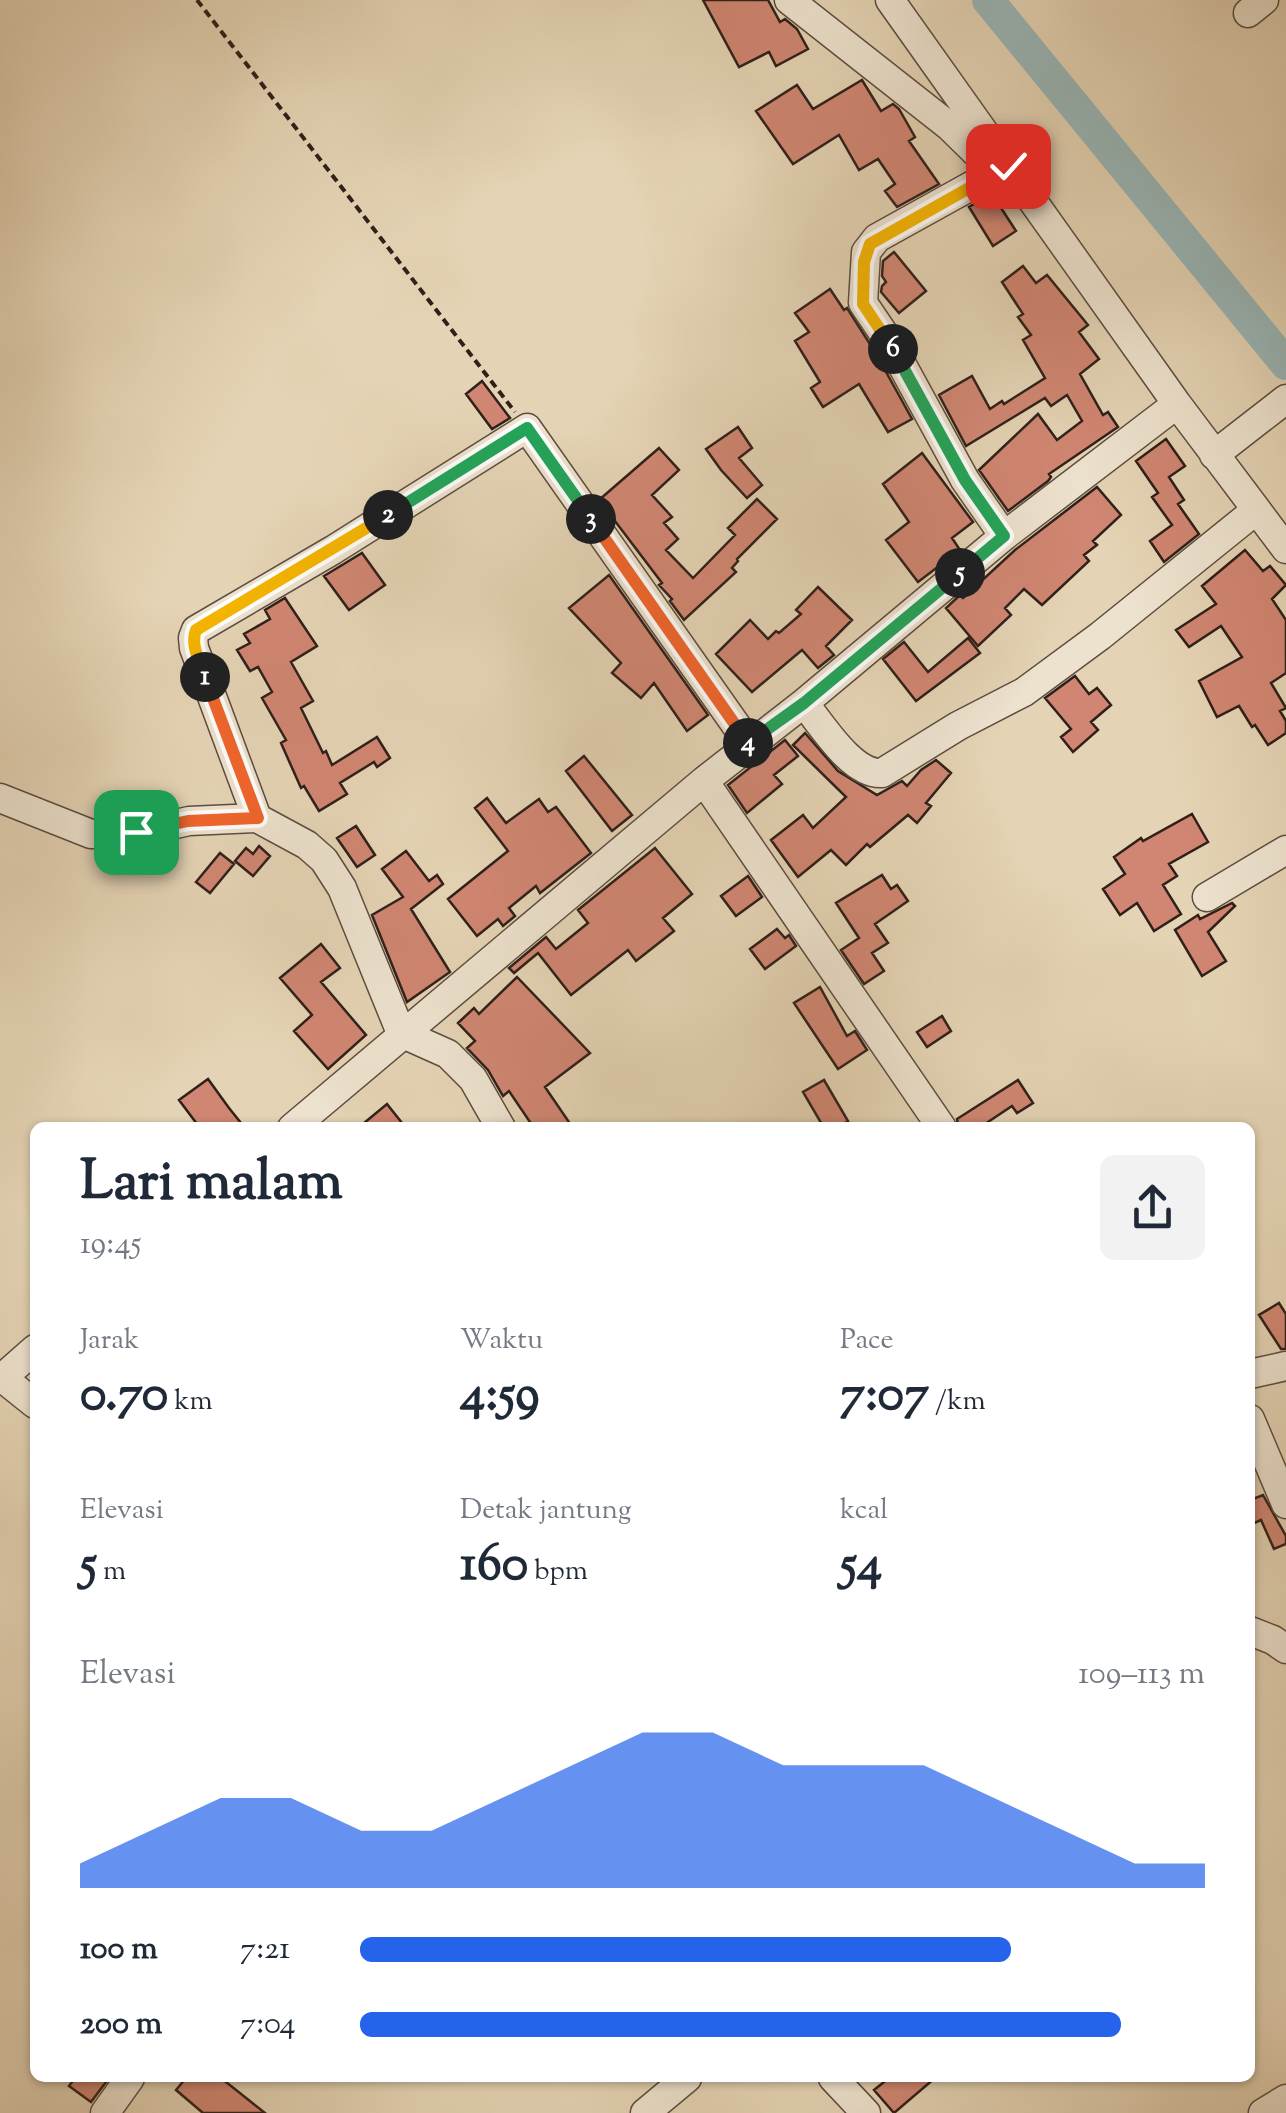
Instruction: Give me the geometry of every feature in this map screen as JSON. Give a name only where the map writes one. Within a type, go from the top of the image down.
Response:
[{"type":"street","points":[[789,0],[1002,169]]},
{"type":"street","points":[[890,0],[1002,169],[1286,549]]},
{"type":"street","points":[[1002,169],[870,244],[864,262],[863,304],[890,343],[965,480],[1004,536]]},
{"type":"street","points":[[1214,455],[1286,399]]},
{"type":"street","points":[[299,1122],[704,781],[1004,536],[1177,404]]},
{"type":"street","points":[[258,818],[194,648],[196,630],[333,550],[527,428],[750,745]]},
{"type":"street","points":[[804,703],[857,767],[871,774],[882,773],[958,726],[1024,692],[1255,511]]},
{"type":"street","points":[[704,781],[938,1122]]},
{"type":"street","points":[[0,798],[91,834],[136,832],[188,821],[258,818],[307,844],[342,888],[401,1033],[448,1054],[473,1079],[497,1122]]},
{"type":"street","points":[[1207,898],[1286,850]]},
{"type":"street","points":[[30,1353],[1,1378],[30,1400]]},
{"type":"street","points":[[1255,1373],[1286,1366]]},
{"type":"street","points":[[1255,1431],[1286,1504]]},
{"type":"street","points":[[1255,1633],[1286,1649]]},
{"type":"street","points":[[105,2113],[127,2082]]},
{"type":"street","points":[[645,2113],[682,2082]]},
{"type":"street","points":[[837,2082],[866,2113]]},
{"type":"street","points":[[1263,2113],[1286,2098]]},
{"type":"path","points":[[198,0],[527,428]]},
{"type":"building","points":[[703,0],[768,0],[780,22],[785,19],[797,29],[808,49],[776,66],[769,52],[739,67]]},
{"type":"building","points":[[862,80],[881,111],[893,104],[899,109],[915,137],[909,141],[939,184],[897,207],[885,191],[895,184],[878,159],[859,170],[839,135],[793,164],[756,111],[797,85],[813,109]]},
{"type":"building","points":[[992,194],[1016,231],[993,246],[969,207]]},
{"type":"building","points":[[894,252],[926,291],[899,313],[881,292],[886,282],[882,276],[883,261]]},
{"type":"building","points":[[1023,266],[1036,283],[1047,275],[1088,325],[1079,332],[1099,359],[1080,374],[1103,415],[1108,412],[1118,427],[1049,474],[1048,481],[1008,511],[979,470],[1038,414],[1057,440],[1082,421],[1067,395],[1051,406],[1045,398],[966,446],[939,395],[972,376],[990,409],[1045,378],[1023,340],[1031,335],[1018,317],[1023,314],[1002,282]]},
{"type":"building","points":[[830,289],[875,352],[912,419],[888,432],[859,384],[823,407],[811,388],[820,382],[795,341],[809,332],[795,313]]},
{"type":"building","points":[[482,381],[510,418],[492,429],[466,394]]},
{"type":"building","points":[[738,427],[752,448],[739,458],[762,485],[747,498],[706,449]]},
{"type":"building","points":[[1166,439],[1185,466],[1169,477],[1184,500],[1178,504],[1199,534],[1164,562],[1150,541],[1172,525],[1152,497],[1158,493],[1136,461]]},
{"type":"building","points":[[659,448],[679,470],[652,495],[672,517],[664,523],[678,539],[666,550],[693,578],[735,535],[728,528],[757,499],[777,519],[737,559],[732,568],[736,572],[684,620],[659,585],[662,583],[599,500]]},
{"type":"building","points":[[922,453],[973,522],[952,538],[960,550],[918,582],[886,540],[909,522],[883,484]]},
{"type":"building","points":[[1097,487],[1121,515],[1093,541],[1097,545],[1084,555],[1089,561],[1042,605],[1024,589],[1005,608],[1011,615],[978,646],[946,608]]},
{"type":"building","points":[[1245,550],[1263,571],[1270,566],[1286,585],[1272,599],[1286,620],[1286,673],[1271,683],[1286,708],[1280,711],[1286,721],[1286,733],[1268,745],[1239,706],[1217,717],[1199,681],[1242,657],[1221,626],[1189,647],[1176,630],[1216,604],[1202,586]]},
{"type":"building","points":[[362,553],[385,585],[349,610],[324,576]]},
{"type":"building","points":[[609,575],[708,715],[687,731],[654,683],[641,698],[612,673],[621,663],[569,608]]},
{"type":"building","points":[[818,587],[852,620],[826,646],[834,655],[818,668],[802,650],[752,692],[716,654],[750,620],[768,639],[776,631],[779,633],[801,614],[796,610]]},
{"type":"building","points":[[285,598],[317,646],[291,662],[313,701],[301,708],[323,753],[326,751],[332,765],[377,737],[390,758],[377,767],[374,762],[340,783],[347,794],[319,811],[304,786],[301,788],[281,743],[286,740],[262,698],[272,692],[258,667],[250,671],[237,650],[250,643],[244,634],[270,619],[265,610]]},
{"type":"building","points":[[968,638],[980,653],[916,701],[883,659],[904,642],[928,672]]},
{"type":"building","points":[[1075,676],[1089,694],[1097,688],[1111,705],[1091,722],[1098,730],[1073,752],[1061,737],[1071,729],[1045,698]]},
{"type":"building","points":[[805,733],[838,771],[877,795],[902,781],[907,786],[936,760],[951,773],[926,803],[931,806],[917,823],[908,815],[870,847],[867,844],[846,865],[831,850],[798,877],[771,840],[803,815],[813,828],[846,797],[793,745]]},
{"type":"building","points":[[785,740],[798,756],[774,775],[782,784],[747,813],[728,785]]},
{"type":"building","points":[[584,756],[632,815],[612,831],[566,771]]},
{"type":"building","points":[[487,798],[506,823],[539,799],[548,812],[556,807],[591,853],[540,893],[536,886],[509,908],[515,916],[503,926],[498,919],[477,936],[448,899],[508,851],[475,808]]},
{"type":"building","points":[[1192,814],[1208,842],[1169,864],[1177,876],[1163,885],[1181,914],[1154,931],[1137,903],[1120,915],[1103,889],[1125,874],[1114,857],[1141,838],[1143,841]]},
{"type":"building","points":[[356,826],[375,855],[357,867],[337,838]]},
{"type":"building","points":[[259,846],[270,856],[253,876],[235,861],[246,848],[253,854]]},
{"type":"building","points":[[655,848],[692,894],[663,918],[674,931],[636,961],[628,950],[571,995],[538,953],[514,973],[509,968],[546,937],[556,949],[588,923],[578,910]]},
{"type":"building","points":[[406,851],[429,881],[437,875],[443,884],[411,909],[450,972],[407,1002],[372,915],[403,897],[382,869]]},
{"type":"building","points":[[220,853],[234,864],[210,893],[196,882]]},
{"type":"building","points":[[882,875],[891,889],[897,885],[908,901],[875,924],[888,943],[872,953],[884,971],[864,984],[841,950],[859,938],[836,903]]},
{"type":"building","points":[[748,876],[762,897],[736,916],[721,896]]},
{"type":"building","points":[[1232,903],[1235,906],[1208,932],[1226,961],[1202,976],[1175,930],[1198,915],[1200,919]]},
{"type":"building","points":[[777,929],[785,938],[789,935],[796,946],[765,969],[750,949]]},
{"type":"building","points":[[321,944],[340,968],[321,982],[366,1035],[328,1069],[294,1031],[312,1015],[280,978]]},
{"type":"building","points":[[517,977],[590,1053],[545,1087],[569,1122],[530,1122],[509,1091],[503,1096],[488,1070],[467,1048],[475,1041],[458,1023],[474,1008],[479,1014]]},
{"type":"building","points":[[820,987],[847,1036],[855,1031],[867,1050],[838,1069],[794,1003]]},
{"type":"building","points":[[942,1016],[951,1031],[927,1047],[917,1032]]},
{"type":"building","points":[[208,1079],[240,1122],[196,1122],[179,1100]]},
{"type":"building","points":[[824,1080],[848,1121],[820,1122],[803,1092]]},
{"type":"building","points":[[1018,1080],[1033,1103],[1017,1113],[1012,1106],[988,1122],[957,1119]]},
{"type":"building","points":[[387,1104],[401,1122],[365,1122]]},
{"type":"building","points":[[1279,1303],[1286,1314],[1286,1349],[1281,1349],[1259,1315]]},
{"type":"building","points":[[1263,1495],[1286,1536],[1286,1544],[1274,1549],[1261,1520],[1255,1523],[1255,1498]]},
{"type":"building","points":[[72,2082],[106,2082],[91,2102],[69,2086]]},
{"type":"building","points":[[183,2082],[226,2082],[265,2113],[203,2113],[176,2090]]},
{"type":"building","points":[[884,2082],[930,2082],[894,2113],[874,2090]]},
{"type":"waterway","points":[[988,0],[1286,364]]},
{"type":"route","points":[[136,832],[188,821],[258,818],[194,648],[196,630],[333,550],[527,428],[750,745],[1004,536],[965,480],[890,343],[863,304],[864,262],[876,238],[1008,166]]}]
